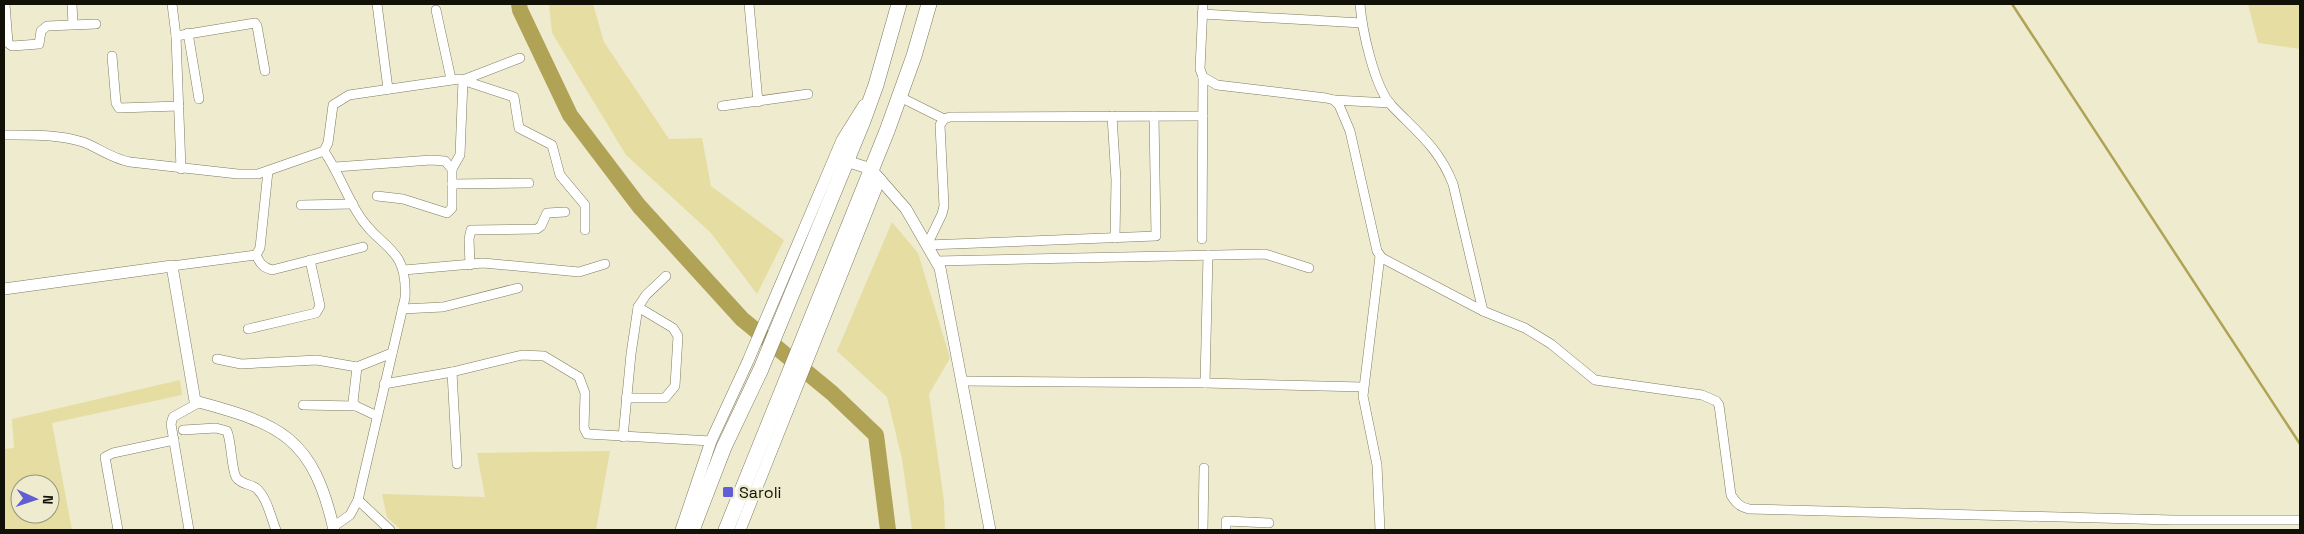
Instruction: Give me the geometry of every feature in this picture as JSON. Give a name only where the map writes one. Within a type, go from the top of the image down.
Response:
[{"type":"highway","points":[[692,530],[754,365],[840,159],[876,85],[899,4]]},
{"type":"highway","points":[[726,530],[789,389],[876,174],[929,4]]},
{"type":"street","points":[[5,4],[8,43],[12,46],[39,44],[41,31],[47,26],[96,24]]},
{"type":"street","points":[[72,4],[73,24]]},
{"type":"street","points":[[172,4],[176,36],[181,169]]},
{"type":"street","points":[[376,4],[388,89]]},
{"type":"street","points":[[749,4],[758,102]]},
{"type":"street","points":[[1202,239],[1203,77],[1200,69],[1203,4]]},
{"type":"street","points":[[1360,4],[1364,36],[1382,90],[1390,103],[1432,146],[1446,166],[1483,311]]},
{"type":"street","points":[[436,10],[451,79]]},
{"type":"street","points":[[1202,14],[1362,23]]},
{"type":"street","points":[[176,36],[255,23],[265,71]]},
{"type":"street","points":[[188,33],[199,99]]},
{"type":"street","points":[[112,56],[116,103],[119,108],[179,106]]},
{"type":"street","points":[[463,80],[520,58]]},
{"type":"street","points":[[1203,77],[1217,85],[1334,100],[1390,103]]},
{"type":"street","points":[[4,135],[57,137],[84,143],[116,160],[181,169],[238,174],[268,171],[324,151],[328,142],[334,105],[349,95],[451,79],[463,80],[514,96],[519,128],[552,145],[560,175],[584,205],[585,230]]},
{"type":"street","points":[[377,196],[403,199],[447,213],[452,208],[452,169],[460,155],[463,80]]},
{"type":"street","points":[[722,106],[808,94]]},
{"type":"street","points":[[900,97],[944,120]]},
{"type":"street","points":[[1334,100],[1339,105],[1350,131],[1377,251],[1383,259],[1483,311],[1519,326],[1551,344],[1595,380],[1702,395],[1716,401],[1719,405],[1731,495],[1735,502],[1749,509],[2173,520],[2300,520]]},
{"type":"street","points":[[1112,116],[1116,180],[1115,238]]},
{"type":"street","points":[[927,245],[1156,236],[1154,116]]},
{"type":"street","points":[[927,245],[944,206],[940,125],[944,120],[950,118],[1203,116]]},
{"type":"street","points":[[172,266],[194,401],[255,418],[278,430],[292,442],[317,474],[326,497],[334,528],[350,515],[358,500],[405,290],[404,270],[398,258],[365,224],[335,167],[324,151]]},
{"type":"street","points":[[840,159],[876,174],[906,209],[940,268],[990,530]]},
{"type":"street","points":[[335,167],[431,160],[445,161],[452,169]]},
{"type":"street","points":[[256,255],[260,248],[268,171]]},
{"type":"street","points":[[452,184],[529,183]]},
{"type":"street","points":[[301,205],[353,204]]},
{"type":"street","points":[[470,265],[468,239],[471,230],[537,229],[541,226],[547,213],[565,212]]},
{"type":"street","points":[[256,255],[265,268],[272,270],[363,247]]},
{"type":"street","points":[[936,261],[1265,254],[1308,268]]},
{"type":"street","points":[[4,289],[256,255]]},
{"type":"street","points":[[1205,383],[1208,255]]},
{"type":"street","points":[[1380,530],[1377,465],[1364,408],[1363,387],[1383,259]]},
{"type":"street","points":[[248,329],[316,313],[320,306],[310,260]]},
{"type":"street","points":[[404,270],[492,264],[579,272],[605,264]]},
{"type":"street","points":[[618,437],[626,398],[638,307],[646,295],[666,276]]},
{"type":"street","points":[[402,309],[443,307],[518,288]]},
{"type":"street","points":[[626,398],[665,398],[675,386],[678,336],[673,328],[638,307]]},
{"type":"street","points":[[217,358],[241,364],[317,360],[357,368],[392,353]]},
{"type":"street","points":[[384,384],[452,372],[522,355],[544,356],[579,377],[585,393],[584,428],[587,434],[593,436],[712,441]]},
{"type":"street","points":[[681,530],[712,441],[754,365]]},
{"type":"street","points":[[356,406],[352,398],[357,368]]},
{"type":"street","points":[[452,372],[457,464]]},
{"type":"street","points":[[961,381],[1205,383],[1363,387]]},
{"type":"street","points":[[740,530],[789,389]]},
{"type":"street","points":[[189,530],[171,424],[173,417],[200,402]]},
{"type":"street","points":[[303,405],[356,406],[377,416]]},
{"type":"street","points":[[183,430],[216,428],[227,431],[231,440],[236,477],[257,489],[267,506],[276,530]]},
{"type":"street","points":[[118,530],[105,457],[113,453],[174,440]]},
{"type":"street","points":[[1203,530],[1204,468]]},
{"type":"street","points":[[358,500],[390,530]]},
{"type":"street","points":[[1226,530],[1226,521],[1269,523]]},
{"type":"shaded area","points":[[549,4],[593,4],[604,42],[669,139],[702,138],[711,186],[784,240],[757,294],[711,233],[626,155],[552,33]]},
{"type":"shaded area","points":[[2248,4],[2300,4],[2300,49],[2258,43]]},
{"type":"shaded area","points":[[892,222],[918,253],[950,358],[929,394],[944,501],[945,530],[912,530],[902,459],[887,397],[837,351]]},
{"type":"shaded area","points":[[180,380],[182,395],[52,423],[72,530],[4,530],[4,449],[14,448],[12,419]]},
{"type":"shaded area","points":[[610,451],[596,530],[401,530],[387,517],[382,494],[485,497],[477,453]]},
{"type":"waterway","points":[[519,4],[520,10],[570,115],[639,206],[742,319],[832,393],[876,435],[888,530]]},
{"type":"waterway","points":[[2012,4],[2300,444]]},
{"type":"place","name":"Saroli","points":[[728,492]]}]
